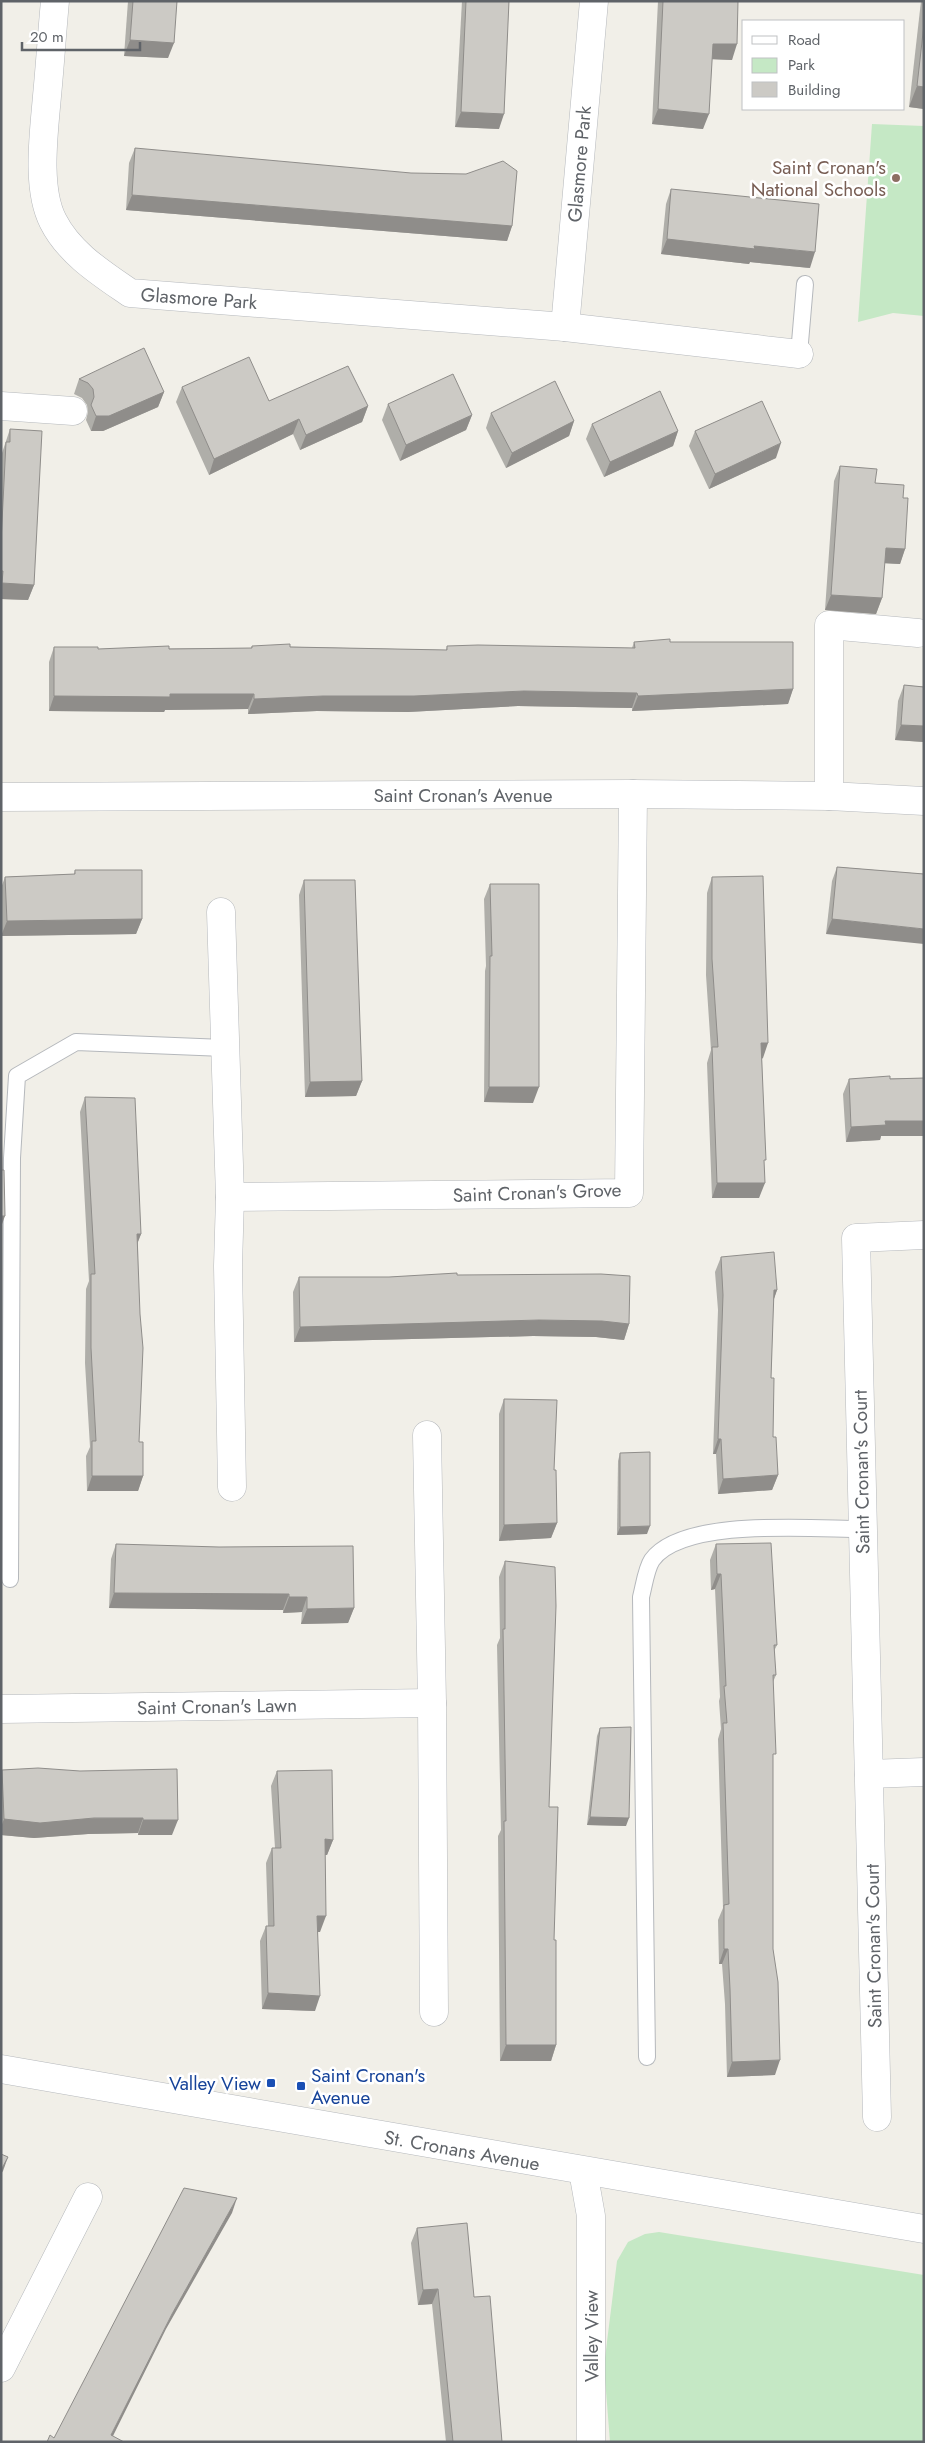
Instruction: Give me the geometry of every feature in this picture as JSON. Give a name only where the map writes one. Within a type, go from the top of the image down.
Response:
[{"type":"street","name":"Glasmore Park","points":[[55,1],[42,161],[45,190],[52,220],[66,242],[87,262],[130,293],[565,327],[799,354]]},
{"type":"street","name":"Glasmore Park","points":[[565,327],[594,1]]},
{"type":"street","points":[[1,406],[73,411]]},
{"type":"street","points":[[829,796],[829,625],[918,633]]},
{"type":"street","name":"Saint Cronan's Avenue","points":[[1,796],[633,794],[829,796],[924,801]]},
{"type":"street","name":"Saint Cronan's Grove","points":[[230,1197],[629,1192],[633,794]]},
{"type":"street","points":[[221,912],[230,1197],[228,1266],[232,1487]]},
{"type":"street","name":"Saint Cronan's Court","points":[[878,2117],[856,1238],[924,1236]]},
{"type":"street","points":[[427,1434],[432,1703],[434,2012]]},
{"type":"street","name":"Saint Cronan's Lawn","points":[[1,1709],[432,1703]]},
{"type":"street","points":[[868,1774],[924,1772]]},
{"type":"street","name":"St. Cronans Avenue","points":[[1,2069],[924,2229]]},
{"type":"street","name":"Valley View","points":[[583,2171],[591,2216],[591,2442]]},
{"type":"street","points":[[1,2368],[88,2197]]},
{"type":"lane","points":[[799,354],[805,284]]},
{"type":"lane","points":[[10,1579],[12,1158],[17,1076],[76,1042],[224,1048]]},
{"type":"lane","points":[[647,2057],[641,1597],[652,1560],[678,1540],[725,1530],[863,1529]]},
{"type":"green space","name":"Saint Cronan's National Schools","points":[[872,124],[924,126],[924,316],[893,313],[858,322]]},
{"type":"green space","points":[[659,2232],[924,2275],[924,2442],[610,2442],[604,2366],[617,2261],[628,2242],[645,2234]]},
{"type":"building","points":[[133,1],[177,1],[174,43],[130,40]]},
{"type":"building","points":[[466,1],[509,1],[504,114],[461,112]]},
{"type":"building","points":[[663,1],[738,1],[737,44],[713,44],[709,114],[658,109]]},
{"type":"building","points":[[924,24],[924,87],[917,86]]},
{"type":"building","points":[[135,148],[411,173],[466,174],[503,161],[517,171],[512,226],[132,195]]},
{"type":"building","points":[[671,189],[819,204],[815,252],[754,246],[755,249],[667,239]]},
{"type":"building","points":[[144,348],[164,392],[109,416],[96,416],[91,405],[94,397],[93,389],[88,383],[79,379]]},
{"type":"building","points":[[249,357],[269,401],[348,366],[368,406],[306,435],[299,419],[214,459],[182,387]]},
{"type":"building","points":[[453,374],[472,415],[406,445],[388,404]]},
{"type":"building","points":[[555,381],[574,421],[512,453],[491,413]]},
{"type":"building","points":[[660,391],[678,431],[610,462],[592,424]]},
{"type":"building","points":[[762,401],[781,443],[715,474],[695,431]]},
{"type":"building","points":[[10,429],[42,431],[34,585],[2,583],[1,542],[6,442],[10,442]]},
{"type":"building","points":[[840,466],[877,469],[875,483],[904,485],[903,498],[908,498],[905,549],[886,548],[882,598],[831,595]]},
{"type":"building","points":[[670,639],[670,642],[793,642],[793,689],[638,696],[637,693],[524,691],[414,696],[323,696],[254,699],[254,694],[170,694],[170,697],[54,696],[54,647],[98,647],[98,649],[169,646],[169,649],[252,648],[252,646],[290,644],[290,647],[447,650],[447,646],[478,645],[635,648],[634,642]]},
{"type":"building","points":[[904,685],[924,687],[924,726],[901,725]]},
{"type":"building","points":[[837,867],[924,874],[924,929],[832,919]]},
{"type":"building","points":[[75,870],[142,870],[142,919],[7,921],[5,877],[75,874]]},
{"type":"building","points":[[763,876],[768,1043],[761,1043],[766,1160],[764,1160],[765,1183],[717,1183],[712,1047],[718,1047],[712,959],[712,877]]},
{"type":"building","points":[[304,880],[355,880],[362,1081],[310,1082]]},
{"type":"building","points":[[490,884],[539,884],[539,1087],[489,1087],[490,956],[492,956]]},
{"type":"building","points":[[890,1076],[890,1079],[924,1078],[924,1121],[885,1121],[886,1125],[851,1127],[849,1079]]},
{"type":"building","points":[[85,1097],[135,1098],[141,1234],[137,1234],[143,1348],[139,1442],[143,1442],[143,1476],[92,1476],[92,1441],[96,1441],[91,1348],[91,1274],[95,1274]]},
{"type":"building","points":[[1,1118],[2,1170],[4,1170],[5,1216],[1,1216]]},
{"type":"building","points":[[774,1252],[777,1290],[774,1290],[771,1378],[774,1378],[773,1437],[776,1437],[778,1475],[723,1479],[721,1439],[718,1439],[723,1295],[721,1257]]},
{"type":"building","points":[[457,1273],[457,1275],[601,1274],[630,1276],[629,1324],[602,1321],[539,1320],[300,1327],[299,1277],[389,1277]]},
{"type":"building","points":[[504,1399],[557,1400],[554,1470],[556,1470],[557,1523],[504,1525]]},
{"type":"building","points":[[650,1452],[650,1526],[620,1527],[620,1453]]},
{"type":"building","points":[[771,1543],[777,1645],[774,1645],[776,1675],[773,1675],[776,1754],[773,1754],[773,1949],[778,1982],[780,2060],[732,2062],[728,1949],[724,1949],[724,1905],[729,1904],[723,1723],[727,1723],[724,1686],[726,1686],[721,1574],[717,1574],[716,1544]]},
{"type":"building","points":[[116,1544],[219,1547],[353,1546],[354,1608],[307,1609],[307,1597],[289,1597],[289,1594],[114,1593]]},
{"type":"building","points":[[505,1561],[555,1567],[556,1606],[549,1807],[558,1807],[554,1940],[556,1940],[556,2045],[506,2045],[504,1821],[506,1821],[503,1629],[505,1629]]},
{"type":"building","points":[[631,1727],[629,1818],[590,1817],[600,1728]]},
{"type":"building","points":[[38,1768],[80,1771],[177,1769],[178,1820],[94,1818],[40,1823],[4,1819],[2,1770]]},
{"type":"building","points":[[332,1770],[333,1840],[325,1839],[326,1916],[317,1916],[320,1996],[268,1993],[266,1926],[274,1926],[272,1848],[281,1848],[277,1771]]},
{"type":"building","points":[[1,2154],[8,2157],[1,2170]]},
{"type":"building","points":[[184,2188],[237,2198],[172,2314],[111,2435],[124,2442],[47,2442],[50,2435],[54,2438]]},
{"type":"building","points":[[467,2223],[474,2297],[490,2296],[502,2442],[453,2442],[438,2289],[423,2290],[417,2228]]},
{"type":"place","name":"Saint Cronan's National Schools","points":[[896,178]]},
{"type":"place","name":"Valley View","points":[[271,2083]]},
{"type":"place","name":"Saint Cronan's Avenue","points":[[301,2086]]}]
